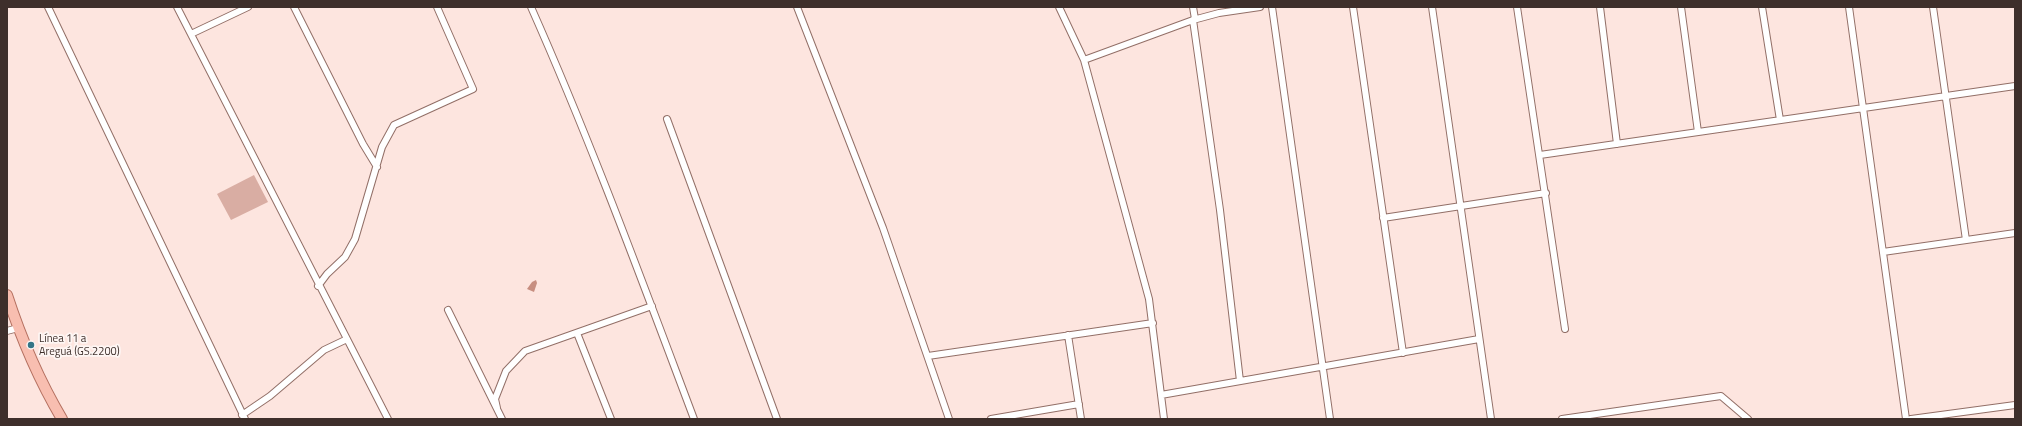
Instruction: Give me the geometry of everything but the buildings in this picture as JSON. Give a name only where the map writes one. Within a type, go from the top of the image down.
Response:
[{"type":"main road","points":[[7,295],[18,328],[49,397],[62,419]]},
{"type":"street","points":[[48,7],[243,417],[324,350],[346,340]]},
{"type":"street","points":[[177,7],[192,34],[318,286],[388,419]]},
{"type":"street","points":[[192,34],[248,7]]},
{"type":"street","points":[[294,7],[363,144],[377,167]]},
{"type":"street","points":[[318,286],[327,274],[345,257],[351,248],[359,230],[382,147],[394,125],[474,89],[437,7]]},
{"type":"street","points":[[531,7],[557,66],[652,306],[694,419]]},
{"type":"street","points":[[797,7],[883,228],[949,419]]},
{"type":"street","points":[[1059,7],[1084,60],[1149,299],[1164,419]]},
{"type":"street","points":[[1193,7],[1220,210],[1240,381]]},
{"type":"street","points":[[1084,60],[1194,20],[1219,13],[1260,7]]},
{"type":"street","points":[[1272,7],[1330,419]]},
{"type":"street","points":[[1352,7],[1402,353]]},
{"type":"street","points":[[1432,7],[1491,419]]},
{"type":"street","points":[[1517,7],[1546,193],[1565,329]]},
{"type":"street","points":[[1600,7],[1617,144]]},
{"type":"street","points":[[1681,7],[1698,132]]},
{"type":"street","points":[[1762,7],[1780,120]]},
{"type":"street","points":[[1849,7],[1906,419]]},
{"type":"street","points":[[1933,7],[1966,240]]},
{"type":"street","points":[[1540,155],[2015,86]]},
{"type":"street","points":[[667,119],[777,419]]},
{"type":"street","points":[[1383,218],[1546,193]]},
{"type":"street","points":[[1883,252],[2015,232]]},
{"type":"street","points":[[497,408],[495,399],[506,371],[525,351],[652,306]]},
{"type":"street","points":[[448,310],[502,419]]},
{"type":"street","points":[[928,356],[1153,323]]},
{"type":"street","points":[[7,331],[18,328]]},
{"type":"street","points":[[577,332],[611,419]]},
{"type":"street","points":[[1068,335],[1081,419]]},
{"type":"street","points":[[1160,395],[1479,340]]},
{"type":"street","points":[[1562,419],[1721,396],[1748,419]]},
{"type":"street","points":[[991,419],[1079,404]]},
{"type":"street","points":[[1911,419],[2015,405]]},
{"type":"shaded area","points":[[254,175],[268,202],[231,220],[217,194]]},
{"type":"shaded area","points":[[536,280],[537,283],[534,292],[527,289],[532,282]]},
{"type":"place","name":"Línea 11 a Areguá (GS.2200)","points":[[31,345]]}]
